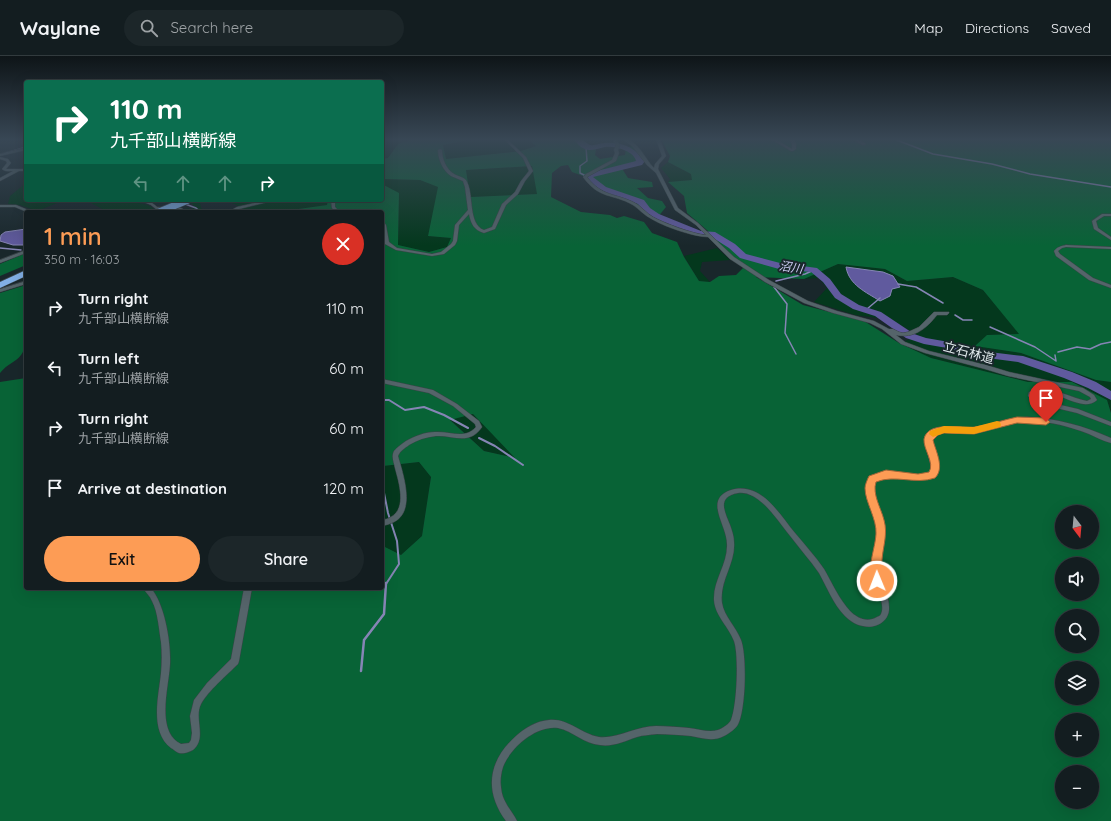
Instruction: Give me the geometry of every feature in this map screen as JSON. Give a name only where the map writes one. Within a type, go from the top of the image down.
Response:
[{"type":"highway","points":[[164,210],[183,202]]},
{"type":"highway","points":[[175,210],[193,202]]},
{"type":"highway","points":[[0,280],[24,269]]},
{"type":"highway","points":[[0,285],[24,274]]},
{"type":"street","points":[[0,180],[11,175]]},
{"type":"street","points":[[452,175],[466,182],[468,187],[470,211],[475,226],[480,231],[484,232],[491,230],[497,224],[504,204],[517,194],[523,181],[528,175]]},
{"type":"street","points":[[588,175],[584,177],[590,185],[602,194],[631,203],[645,215],[656,220],[703,236],[709,236]]},
{"type":"street","name":"立石林道","points":[[658,175],[676,209],[697,224],[732,258],[767,281],[818,307],[878,325],[903,343],[927,352],[1008,374],[1081,389],[1092,396],[1094,400],[1087,403],[1050,392],[1037,391],[1031,393],[1031,396],[1037,402],[1078,411],[1111,424]]},
{"type":"street","points":[[146,202],[152,204],[156,208],[162,208],[171,204],[180,209],[178,210]]},
{"type":"street","points":[[237,210],[267,202]]},
{"type":"street","points":[[0,206],[16,206],[26,210]]},
{"type":"street","points":[[384,225],[387,243],[393,248],[438,255],[453,245],[457,226],[470,211]]},
{"type":"street","points":[[1111,214],[1103,215],[1094,221],[1096,229],[1111,239]]},
{"type":"street","points":[[1111,248],[1066,246],[1056,250],[1058,255],[1085,276],[1111,287]]},
{"type":"street","points":[[0,262],[24,252]]},
{"type":"street","points":[[0,291],[24,283]]},
{"type":"street","points":[[865,320],[875,319],[901,335],[913,333],[936,313],[947,313]]},
{"type":"street","points":[[384,381],[431,391],[455,405],[477,423],[479,427],[472,435],[464,438],[436,434],[417,439],[397,451],[396,456],[404,487],[402,508],[399,516],[384,523]]},
{"type":"street","points":[[512,821],[503,811],[498,796],[496,772],[502,759],[512,745],[530,730],[542,725],[555,723],[568,726],[586,738],[600,741],[612,740],[634,733],[648,731],[690,732],[705,735],[719,734],[734,723],[739,695],[740,654],[738,642],[724,618],[718,599],[719,588],[730,548],[730,536],[720,506],[722,497],[733,491],[749,491],[764,500],[820,569],[838,602],[849,616],[857,621],[872,623],[881,620],[885,614],[886,606],[877,581],[876,560],[881,534],[879,521],[869,488],[872,479],[886,474],[918,478],[932,475],[935,472],[936,467],[929,440],[930,436],[935,432],[944,430],[974,431],[1017,420],[1032,420],[1076,426],[1111,441]]},
{"type":"street","points":[[148,590],[155,600],[166,661],[161,720],[167,739],[180,749],[191,747],[195,742],[196,733],[194,716],[197,703],[210,686],[234,661],[248,590]]},
{"type":"green space","points":[[384,175],[467,175],[470,197],[537,194],[534,175],[552,175],[551,197],[581,212],[610,215],[617,218],[624,216],[644,222],[652,233],[677,242],[684,257],[699,281],[710,282],[719,276],[736,275],[743,268],[708,231],[687,213],[684,196],[668,182],[692,180],[691,175],[1111,175],[1111,382],[1096,380],[1021,353],[975,346],[987,335],[1019,334],[983,290],[953,277],[907,281],[885,269],[838,264],[804,279],[756,277],[803,305],[864,321],[899,343],[931,358],[1028,382],[1072,382],[1107,400],[1111,413],[1111,821],[0,821],[0,382],[24,378],[24,590],[384,590],[384,546],[401,555],[422,536],[431,477],[419,462],[384,466],[384,210],[291,210],[327,205],[328,202],[384,202],[384,185],[399,193],[398,245],[429,252],[447,247],[451,238],[428,236],[438,187],[420,180],[384,179]],"holes":[[[473,414],[515,458],[484,451],[450,420]]]},
{"type":"green space","points":[[467,175],[534,175],[538,194],[470,197]]},
{"type":"green space","points":[[580,175],[626,175],[628,178],[652,182],[653,187],[637,188],[648,198],[662,201],[666,207],[657,218],[642,210],[635,201],[610,195],[599,190],[586,177]]},
{"type":"green space","points":[[666,175],[691,175],[693,180],[668,182],[670,179]]},
{"type":"green space","points":[[384,179],[420,180],[439,187],[428,236],[452,238],[447,247],[429,252],[398,245],[399,194],[384,185]]},
{"type":"green space","points":[[24,185],[24,202],[60,202],[40,210],[34,210],[20,205],[8,204],[10,196]]},
{"type":"green space","points":[[82,202],[137,202],[148,205],[156,210],[104,210],[91,203]]},
{"type":"green space","points":[[187,202],[200,202],[201,208],[204,210],[193,210],[193,204]]},
{"type":"green space","points":[[228,202],[328,202],[327,205],[291,210],[242,210],[235,204]]},
{"type":"green space","points":[[717,248],[730,260],[702,262],[700,271],[710,282],[699,281],[684,256]]},
{"type":"green space","points":[[24,254],[24,266],[0,276],[0,264]]},
{"type":"green space","points":[[838,264],[885,269],[907,281],[953,277],[983,290],[1020,334],[987,335],[976,346],[1021,353],[1096,380],[1111,382],[1111,412],[1107,400],[1072,382],[1028,382],[931,358],[899,343],[919,336],[874,309],[878,318],[855,315],[814,302],[827,288],[819,278],[804,279]]},
{"type":"green space","points":[[24,286],[24,350],[19,358],[0,373],[0,293]]},
{"type":"green space","points":[[473,414],[516,458],[484,451],[450,419]]},
{"type":"green space","points":[[419,462],[431,477],[422,536],[401,555],[384,547],[384,466]]},
{"type":"shaded area","points":[[24,229],[24,245],[13,245],[0,241],[1,235],[5,232]]},
{"type":"shaded area","points":[[846,267],[883,272],[893,276],[900,287],[892,289],[890,296],[880,301],[854,283]]},
{"type":"waterway","name":"沼川","points":[[593,175],[588,176],[603,189],[641,202],[647,210],[656,216],[700,233],[712,234],[732,246],[743,256],[779,266],[814,270],[827,281],[838,296],[856,307],[878,314],[910,336],[924,341],[949,345],[972,353],[1019,359],[1068,375],[1092,385],[1111,396]]},
{"type":"waterway","points":[[1034,175],[1111,187]]},
{"type":"waterway","points":[[185,204],[198,210]]},
{"type":"waterway","points":[[0,248],[21,250]]},
{"type":"waterway","points":[[776,281],[805,274],[814,270]]},
{"type":"waterway","points":[[898,284],[916,287],[943,303]]},
{"type":"waterway","points":[[774,287],[787,304],[785,333],[796,354]]},
{"type":"waterway","points":[[867,309],[880,298]]},
{"type":"waterway","points":[[955,315],[963,320],[972,320]]},
{"type":"waterway","points":[[990,327],[1035,347],[1056,361],[1055,355]]},
{"type":"waterway","points":[[1058,352],[1077,347],[1090,349],[1101,344],[1111,342]]},
{"type":"waterway","points":[[384,400],[389,400],[405,410],[424,407],[444,415],[468,428]]},
{"type":"waterway","points":[[479,438],[495,446],[523,465]]},
{"type":"waterway","points":[[384,493],[388,513],[397,541],[399,564],[386,584]]},
{"type":"waterway","points":[[361,671],[364,640],[384,614],[386,583]]},
{"type":"slow traffic","points":[[933,434],[944,430],[974,431],[997,425]]},
{"type":"route","points":[[877,581],[876,560],[881,544],[881,534],[879,521],[869,488],[872,479],[886,474],[898,474],[918,478],[926,478],[932,475],[935,472],[936,467],[932,457],[929,440],[930,436],[935,432],[944,430],[974,431],[1017,420],[1046,422]]}]
